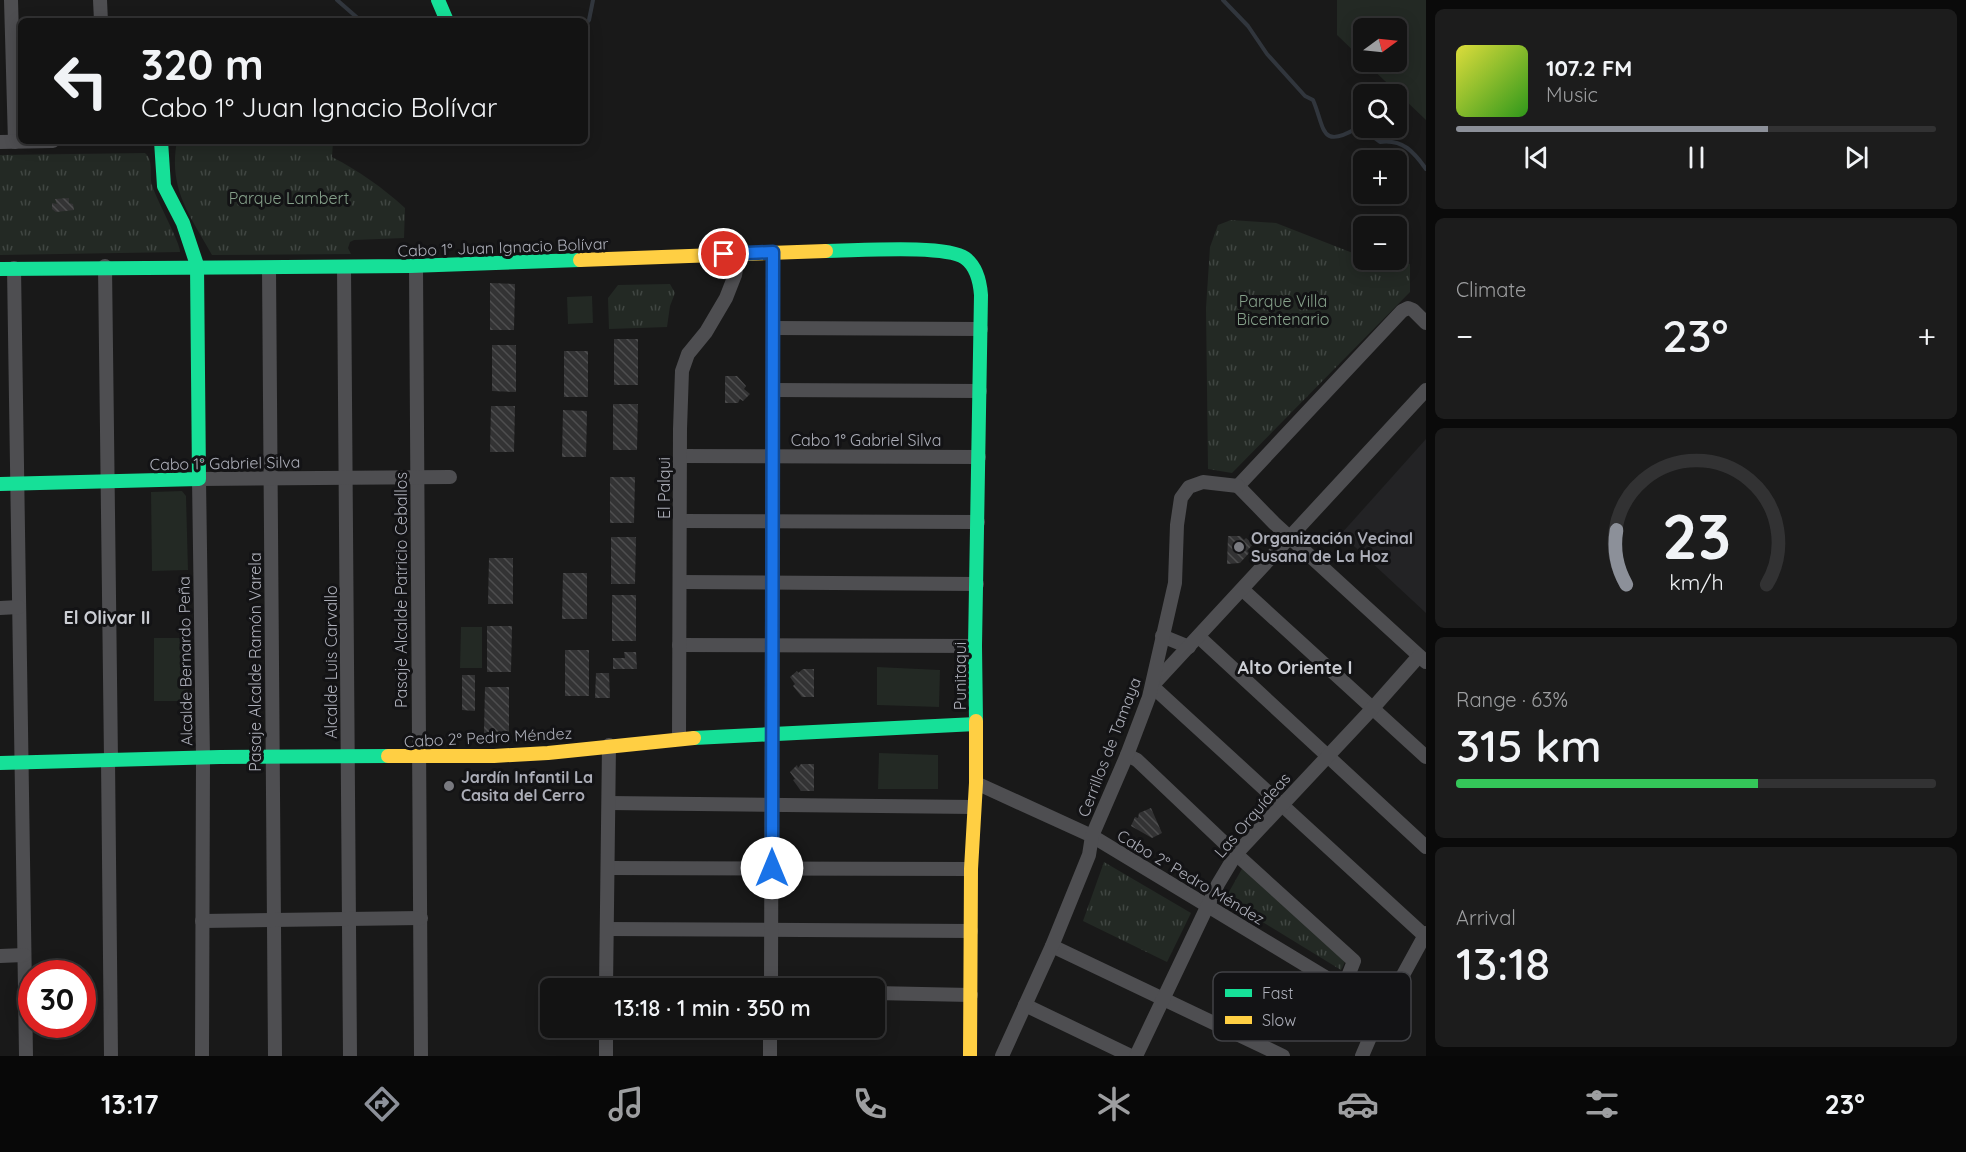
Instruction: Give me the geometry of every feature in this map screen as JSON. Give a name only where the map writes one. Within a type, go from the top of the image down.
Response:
[{"type":"street","points":[[10,0],[6,71],[15,142]]},
{"type":"street","points":[[100,0],[100,18]]},
{"type":"street","points":[[438,0],[446,18]]},
{"type":"street","points":[[0,142],[18,142]]},
{"type":"street","name":"Alcalde Bernardo Peña","points":[[161,144],[164,186],[186,230],[197,265],[202,758],[202,1056]]},
{"type":"street","name":"Cabo 1° Juan Ignacio Bolívar","points":[[7,268],[197,265],[269,268],[417,267],[794,250],[929,251],[960,255],[972,266],[981,285],[981,295]]},
{"type":"street","points":[[771,978],[773,252]]},
{"type":"street","name":"El Palqui","points":[[679,739],[681,380],[684,362],[712,323],[726,298],[735,275],[739,253]]},
{"type":"street","points":[[105,266],[111,1056]]},
{"type":"street","name":"Alcalde Luis Carvallo","points":[[344,267],[350,1056]]},
{"type":"street","name":"Pasaje Alcalde Patricio Ceballos","points":[[417,267],[421,1056]]},
{"type":"street","points":[[7,268],[17,483],[26,1056]]},
{"type":"street","name":"Pasaje Alcalde Ramón Varela","points":[[269,268],[275,1056]]},
{"type":"street","name":"Punitaqui","points":[[970,1056],[971,869],[976,783],[975,646],[981,295]]},
{"type":"street","points":[[1423,659],[1289,537],[1238,486],[1402,311],[1413,310],[1426,323]]},
{"type":"street","points":[[773,328],[981,329]]},
{"type":"street","points":[[773,390],[980,391]]},
{"type":"street","points":[[1405,972],[1425,934],[1152,686],[1426,390]]},
{"type":"street","name":"Cabo 1° Gabriel Silva","points":[[681,456],[979,457]]},
{"type":"street","name":"Cabo 1° Gabriel Silva","points":[[0,484],[199,479],[450,477]]},
{"type":"street","name":"Cerrillos de Tamaya","points":[[1002,1056],[1052,946],[1089,855],[1092,837],[1127,755],[1152,686],[1175,583],[1177,525],[1181,498],[1189,487],[1203,482],[1238,486]]},
{"type":"street","points":[[681,521],[978,522]]},
{"type":"street","points":[[680,582],[977,584]]},
{"type":"street","points":[[1243,590],[1426,757]]},
{"type":"street","points":[[0,608],[19,607]]},
{"type":"street","points":[[1162,636],[1189,648]]},
{"type":"street","points":[[1199,637],[1426,847]]},
{"type":"street","points":[[679,645],[975,646]]},
{"type":"street","name":"Las Orquídeas","points":[[1136,1056],[1218,884],[1236,854],[1326,756],[1423,659]]},
{"type":"street","name":"Cabo 2° Pedro Méndez","points":[[0,762],[537,754],[679,739],[976,724]]},
{"type":"street","points":[[606,978],[609,745]]},
{"type":"street","points":[[1127,755],[1137,760],[1354,961],[1350,972]]},
{"type":"street","name":"Cabo 2° Pedro Méndez","points":[[976,783],[1092,837],[1315,972]]},
{"type":"street","points":[[609,803],[974,807]]},
{"type":"street","points":[[608,868],[971,869]]},
{"type":"street","points":[[202,921],[421,918]]},
{"type":"street","points":[[607,929],[971,931]]},
{"type":"street","points":[[1052,946],[1213,1022]]},
{"type":"street","points":[[0,956],[24,955]]},
{"type":"street","points":[[885,993],[971,995]]},
{"type":"street","points":[[1025,1005],[1131,1056]]},
{"type":"street","points":[[606,1038],[606,1056]]},
{"type":"street","points":[[770,1038],[770,1056]]},
{"type":"street","points":[[1252,1041],[1283,1056]]},
{"type":"street","points":[[1362,1056],[1369,1041]]},
{"type":"shaded area","points":[[1426,439],[1426,613],[1341,534]]},
{"type":"green space","points":[[1337,0],[1426,0],[1426,120],[1407,102],[1407,84],[1388,84],[1376,72],[1407,72],[1407,18],[1353,18],[1353,50],[1337,35]]},
{"type":"green space","name":"Parque Lambert","points":[[177,144],[333,144],[332,157],[370,180],[405,208],[404,238],[354,240],[350,242],[348,248],[351,254],[212,255],[189,214],[178,188],[175,158]]},
{"type":"green space","points":[[145,153],[150,164],[152,185],[177,240],[180,252],[0,255],[0,155]]},
{"type":"green space","name":"Parque Villa Bicentenario","points":[[1231,220],[1276,223],[1353,253],[1353,270],[1407,270],[1407,264],[1410,264],[1410,292],[1232,473],[1208,469],[1206,308],[1210,247],[1218,225]]},
{"type":"green space","points":[[670,284],[675,293],[670,306],[667,327],[609,329],[608,298],[618,285]]},
{"type":"green space","points":[[592,296],[593,323],[568,324],[567,297]]},
{"type":"green space","points":[[182,491],[186,496],[188,570],[152,571],[151,492]]},
{"type":"green space","points":[[461,627],[482,627],[482,668],[460,668]]},
{"type":"green space","points":[[154,638],[187,638],[188,701],[154,701]]},
{"type":"green space","points":[[877,667],[940,670],[939,707],[877,705]]},
{"type":"green space","points":[[879,753],[938,755],[938,789],[878,789]]},
{"type":"green space","points":[[1104,862],[1191,913],[1167,962],[1083,921]]},
{"type":"green space","points":[[1243,867],[1346,960],[1341,970],[1225,899]]},
{"type":"building","points":[[69,198],[69,203],[73,204],[74,210],[56,212],[52,209],[52,203],[57,204],[55,199]]},
{"type":"building","points":[[490,283],[515,284],[514,330],[490,330]]},
{"type":"building","points":[[614,339],[638,339],[638,385],[614,385]]},
{"type":"building","points":[[492,345],[516,345],[516,392],[492,391]]},
{"type":"building","points":[[564,351],[588,351],[588,397],[564,397]]},
{"type":"building","points":[[725,376],[737,376],[746,386],[744,389],[750,394],[743,401],[740,399],[738,403],[725,403]]},
{"type":"building","points":[[613,404],[638,404],[637,450],[613,450]]},
{"type":"building","points":[[491,406],[515,406],[514,452],[490,452]]},
{"type":"building","points":[[563,410],[587,411],[586,457],[562,457]]},
{"type":"building","points":[[610,477],[635,477],[634,523],[610,523]]},
{"type":"building","name":"Organización Vecinal Susana de La Hoz","points":[[1228,536],[1240,536],[1253,544],[1240,563],[1227,564]]},
{"type":"building","points":[[611,537],[636,537],[635,584],[611,584]]},
{"type":"building","points":[[489,558],[513,558],[513,604],[488,604]]},
{"type":"building","points":[[563,573],[587,573],[587,619],[562,619]]},
{"type":"building","points":[[612,595],[636,595],[636,641],[612,641]]},
{"type":"building","points":[[487,626],[512,626],[511,672],[487,672]]},
{"type":"building","points":[[565,650],[589,650],[589,696],[565,696]]},
{"type":"building","points":[[624,652],[636,652],[637,669],[613,669],[613,658],[625,658]]},
{"type":"building","points":[[803,669],[814,669],[814,697],[802,697],[793,686],[795,684],[790,677]]},
{"type":"building","points":[[596,673],[609,673],[610,698],[595,698]]},
{"type":"building","points":[[462,675],[475,675],[475,711],[462,710]]},
{"type":"building","points":[[485,687],[509,687],[509,733],[484,733]]},
{"type":"building","points":[[801,764],[814,764],[814,791],[801,791],[793,780],[795,779],[790,772]]},
{"type":"building","points":[[1151,808],[1162,833],[1152,838],[1131,826],[1139,813]]},
{"type":"waterway","points":[[337,0],[358,18]]},
{"type":"waterway","points":[[588,21],[593,0]]},
{"type":"waterway","points":[[1223,0],[1248,26],[1267,54],[1305,96],[1313,100],[1326,133],[1336,137],[1357,128],[1364,130],[1380,142],[1395,143],[1407,148],[1426,169]]},
{"type":"traffic: fast","points":[[438,0],[446,18]]},
{"type":"traffic: fast","points":[[0,484],[199,479],[197,265],[183,223],[164,186],[161,144]]},
{"type":"traffic: fast","points":[[826,251],[939,251],[965,258],[975,270],[981,295],[975,646],[976,721]]},
{"type":"traffic: fast","points":[[0,269],[410,266],[580,260]]},
{"type":"traffic: fast","points":[[694,738],[976,724]]},
{"type":"traffic: fast","points":[[0,763],[220,757],[388,756]]},
{"type":"traffic: slow","points":[[580,260],[826,251]]},
{"type":"traffic: slow","points":[[970,1056],[971,869],[976,783],[976,721]]},
{"type":"traffic: slow","points":[[388,756],[494,756],[548,753],[694,738]]},
{"type":"place","name":"Organización Vecinal Susana de La Hoz","points":[[1239,547]]},
{"type":"place","name":"Jardín Infantil La Casita del Cerro","points":[[449,786]]},
{"type":"district","name":"El Olivar II","points":[[107,618]]},
{"type":"district","name":"Alto Oriente I","points":[[1295,668]]},
{"type":"route","points":[[724,254],[773,252],[772,868]]}]
